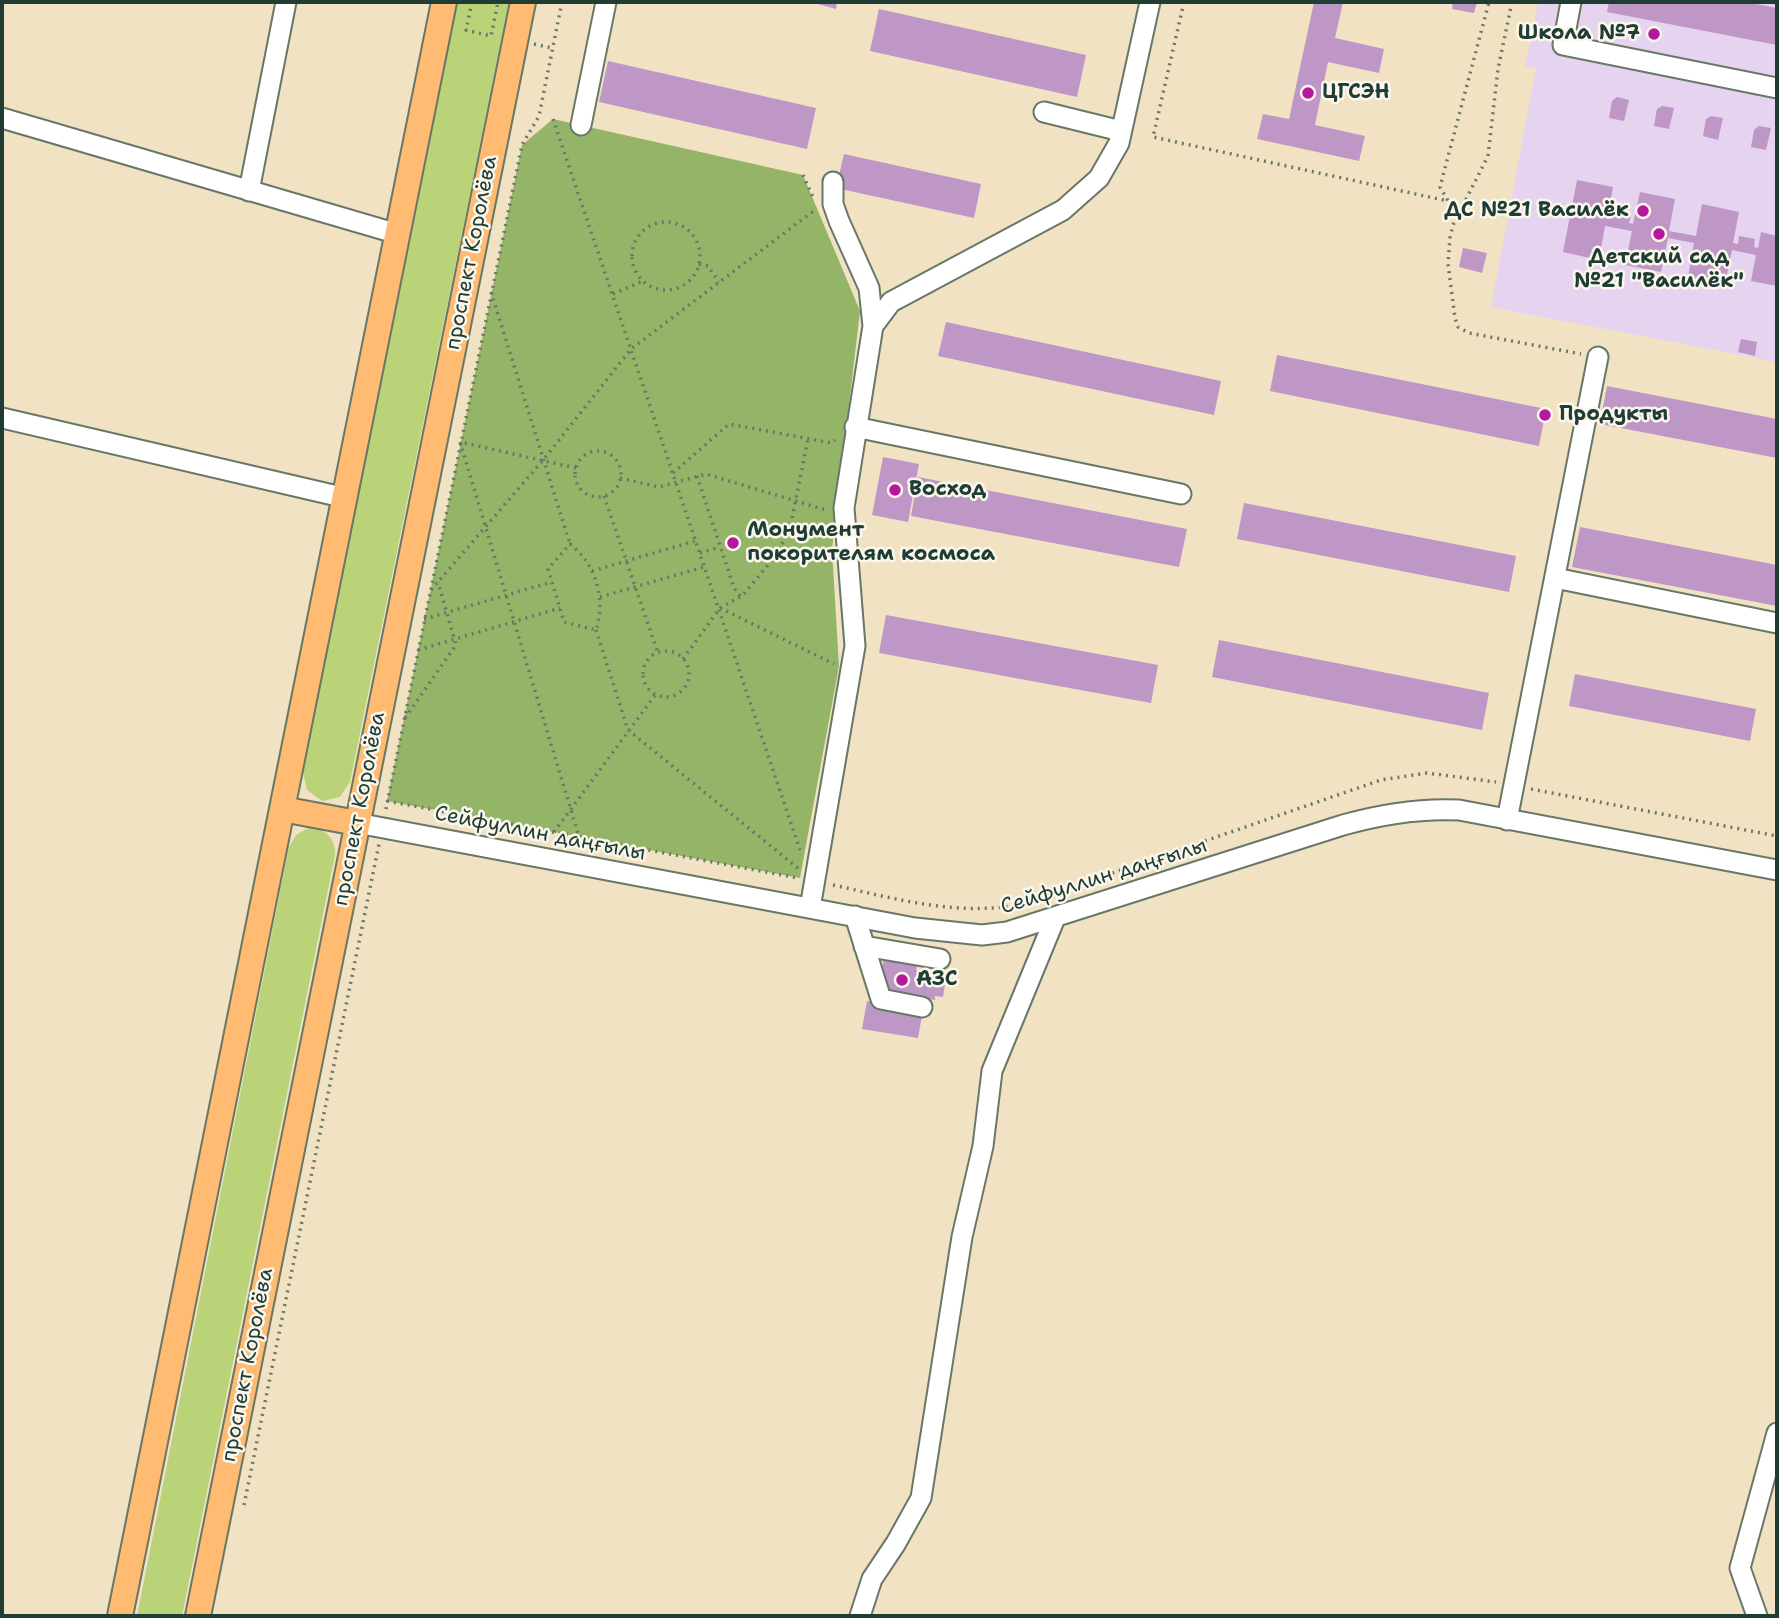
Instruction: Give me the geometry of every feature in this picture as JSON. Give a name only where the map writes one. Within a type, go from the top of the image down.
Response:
[{"type":"main road","points":[[120,1616],[444,2]]},
{"type":"main road","name":"проспект Королёва","points":[[198,1616],[523,2]]},
{"type":"main road","points":[[282,809],[357,823]]},
{"type":"street","points":[[249,191],[286,2]]},
{"type":"street","points":[[581,125],[606,2]]},
{"type":"street","points":[[873,326],[891,302],[1063,210],[1099,178],[1112,158],[1121,131],[1150,2]]},
{"type":"street","points":[[1571,2],[1563,45],[1777,88]]},
{"type":"street","points":[[1044,112],[1121,131]]},
{"type":"street","points":[[2,118],[398,234]]},
{"type":"street","points":[[810,908],[805,876],[855,646],[844,508],[873,326],[869,288],[833,204],[833,181]]},
{"type":"street","points":[[1507,820],[1598,357]]},
{"type":"street","points":[[2,418],[346,498]]},
{"type":"street","points":[[855,427],[1181,494]]},
{"type":"street","points":[[1555,578],[1777,623]]},
{"type":"street","name":"Сейфуллин даңғылы","points":[[357,823],[957,933],[1007,932],[1343,825],[1389,813],[1426,808],[1459,810],[1777,870]]},
{"type":"street","points":[[855,916],[881,999],[922,1007]]},
{"type":"street","points":[[860,1616],[872,1579],[896,1544],[921,1498],[962,1237],[983,1146],[987,1090],[992,1071],[1055,918]]},
{"type":"street","points":[[864,946],[936,965],[957,933]]},
{"type":"street","points":[[1757,1616],[1740,1568],[1777,1433]]},
{"type":"path","points":[[472,2],[466,30],[491,36],[498,2]]},
{"type":"path","points":[[1184,2],[1153,137],[1448,201],[1440,187],[1489,2]]},
{"type":"path","points":[[1512,2],[1498,69],[1488,156],[1453,225],[1450,238],[1448,264],[1455,318],[1458,327],[1469,333],[1598,357]]},
{"type":"path","points":[[553,119],[720,608],[803,860],[805,876]]},
{"type":"path","points":[[803,175],[823,219]]},
{"type":"path","points":[[429,592],[544,459],[631,349],[817,208]]},
{"type":"path","points":[[671,222],[689,231],[699,248],[699,264],[691,279],[681,287],[661,289],[643,281],[635,271],[632,251],[641,233],[658,223],[671,222]]},
{"type":"path","points":[[699,264],[708,266],[719,282]]},
{"type":"path","points":[[612,294],[643,281]]},
{"type":"path","points":[[491,292],[570,544],[592,571],[600,597],[596,630],[628,730],[805,876]]},
{"type":"path","points":[[673,474],[729,424],[832,443],[838,438]]},
{"type":"path","points":[[683,659],[720,608],[741,597],[777,554],[790,528],[808,439]]},
{"type":"path","points":[[576,468],[460,442],[579,837]]},
{"type":"path","points":[[600,451],[615,460],[620,478],[615,488],[604,496],[595,496],[583,491],[576,480],[576,468],[584,456],[600,451]]},
{"type":"path","points":[[620,478],[659,486],[706,474],[824,507],[828,512]]},
{"type":"path","points":[[697,476],[734,588],[741,597]]},
{"type":"path","points":[[604,496],[658,653]]},
{"type":"path","points":[[777,554],[832,550],[831,538]]},
{"type":"path","points":[[592,571],[695,541]]},
{"type":"path","points":[[570,544],[548,569],[564,622],[596,630]]},
{"type":"path","points":[[700,553],[720,547]]},
{"type":"path","points":[[600,597],[704,567]]},
{"type":"path","points":[[404,720],[456,645],[438,582]]},
{"type":"path","points":[[424,619],[552,582]]},
{"type":"path","points":[[418,650],[560,608]]},
{"type":"path","points":[[720,608],[839,666],[840,657]]},
{"type":"path","points":[[671,652],[683,659],[689,675],[684,687],[670,696],[656,694],[647,686],[643,673],[648,661],[658,653],[671,652]]},
{"type":"path","points":[[554,832],[656,694]]},
{"type":"path","points":[[387,801],[805,876],[935,907],[995,910],[1023,904],[1381,780],[1427,773],[1514,785],[1777,836]]},
{"type":"path","points":[[803,860],[805,847]]},
{"type":"shaded area","name":"ДС №21 Василёк","points":[[1538,2],[1777,2],[1777,362],[1491,307],[1536,68],[1525,66]]},
{"type":"green space","points":[[457,2],[509,2],[350,782],[340,797],[322,801],[307,790],[303,773]]},
{"type":"green space","points":[[553,119],[803,175],[860,311],[832,550],[839,666],[800,878],[387,801],[522,145]]},
{"type":"green space","points":[[308,828],[328,835],[334,844],[335,855],[182,1616],[137,1616],[289,847],[296,835]]},
{"type":"building","points":[[810,2],[837,2],[836,9]]},
{"type":"building","name":"ЦГСЭН","points":[[1314,2],[1343,2],[1335,38],[1384,49],[1379,73],[1328,62],[1315,125],[1365,136],[1359,161],[1257,139],[1263,114],[1289,119]]},
{"type":"building","points":[[1453,2],[1477,2],[1474,13],[1452,9]]},
{"type":"building","points":[[1609,2],[1745,2],[1777,8],[1777,45],[1607,12]]},
{"type":"building","points":[[879,9],[1086,55],[1077,97],[870,51]]},
{"type":"building","points":[[608,61],[816,108],[807,149],[599,102]]},
{"type":"building","points":[[1617,97],[1629,100],[1624,121],[1609,118],[1612,101]]},
{"type":"building","points":[[1662,106],[1674,108],[1669,129],[1654,126],[1657,109]]},
{"type":"building","points":[[1711,116],[1723,118],[1718,140],[1703,136],[1706,119]]},
{"type":"building","points":[[1759,126],[1771,128],[1766,150],[1751,147],[1754,130]]},
{"type":"building","points":[[844,154],[981,184],[974,218],[836,188]]},
{"type":"building","name":"Детский сад №21 \"Василёк\"","points":[[1577,180],[1613,187],[1607,219],[1611,219],[1613,211],[1631,215],[1629,223],[1633,224],[1640,192],[1675,199],[1669,231],[1696,236],[1702,204],[1739,212],[1733,243],[1738,244],[1739,236],[1755,239],[1754,247],[1758,248],[1761,232],[1777,236],[1777,286],[1751,281],[1756,255],[1732,250],[1725,284],[1688,277],[1694,243],[1668,238],[1661,272],[1625,265],[1632,231],[1605,226],[1599,260],[1563,252]]},
{"type":"building","points":[[1463,248],[1487,253],[1482,273],[1459,267]]},
{"type":"building","points":[[946,322],[1221,381],[1214,415],[938,356]]},
{"type":"building","points":[[1741,339],[1757,342],[1755,356],[1738,352]]},
{"type":"building","points":[[1277,355],[1546,409],[1539,446],[1270,391]]},
{"type":"building","points":[[1607,386],[1777,419],[1777,458],[1600,424]]},
{"type":"building","name":"Восход","points":[[883,457],[919,464],[908,522],[872,515]]},
{"type":"building","points":[[918,477],[1187,529],[1179,567],[911,516]]},
{"type":"building","points":[[1244,503],[1516,556],[1509,592],[1237,539]]},
{"type":"building","points":[[1580,527],[1777,565],[1777,606],[1572,567]]},
{"type":"building","points":[[886,615],[1158,665],[1151,703],[879,653]]},
{"type":"building","points":[[1219,640],[1489,693],[1482,730],[1212,677]]},
{"type":"building","points":[[1575,674],[1756,709],[1750,741],[1569,706]]},
{"type":"building","points":[[919,958],[916,970],[946,977],[943,997],[935,996],[935,1000],[878,990],[884,959]]},
{"type":"building","points":[[867,1001],[923,1010],[918,1038],[862,1029]]},
{"type":"place","name":"Школа №7","points":[[1654,34]]},
{"type":"place","name":"ЦГСЭН","points":[[1308,93]]},
{"type":"place","name":"ДС №21 Василёк","points":[[1643,211]]},
{"type":"place","name":"Детский сад №21 \"Василёк\"","points":[[1659,234]]},
{"type":"place","name":"Продукты","points":[[1545,415]]},
{"type":"place","name":"Восход","points":[[895,490]]},
{"type":"place","name":"Монумент покорителям космоса","points":[[733,543]]},
{"type":"place","name":"АЗС","points":[[902,980]]}]
